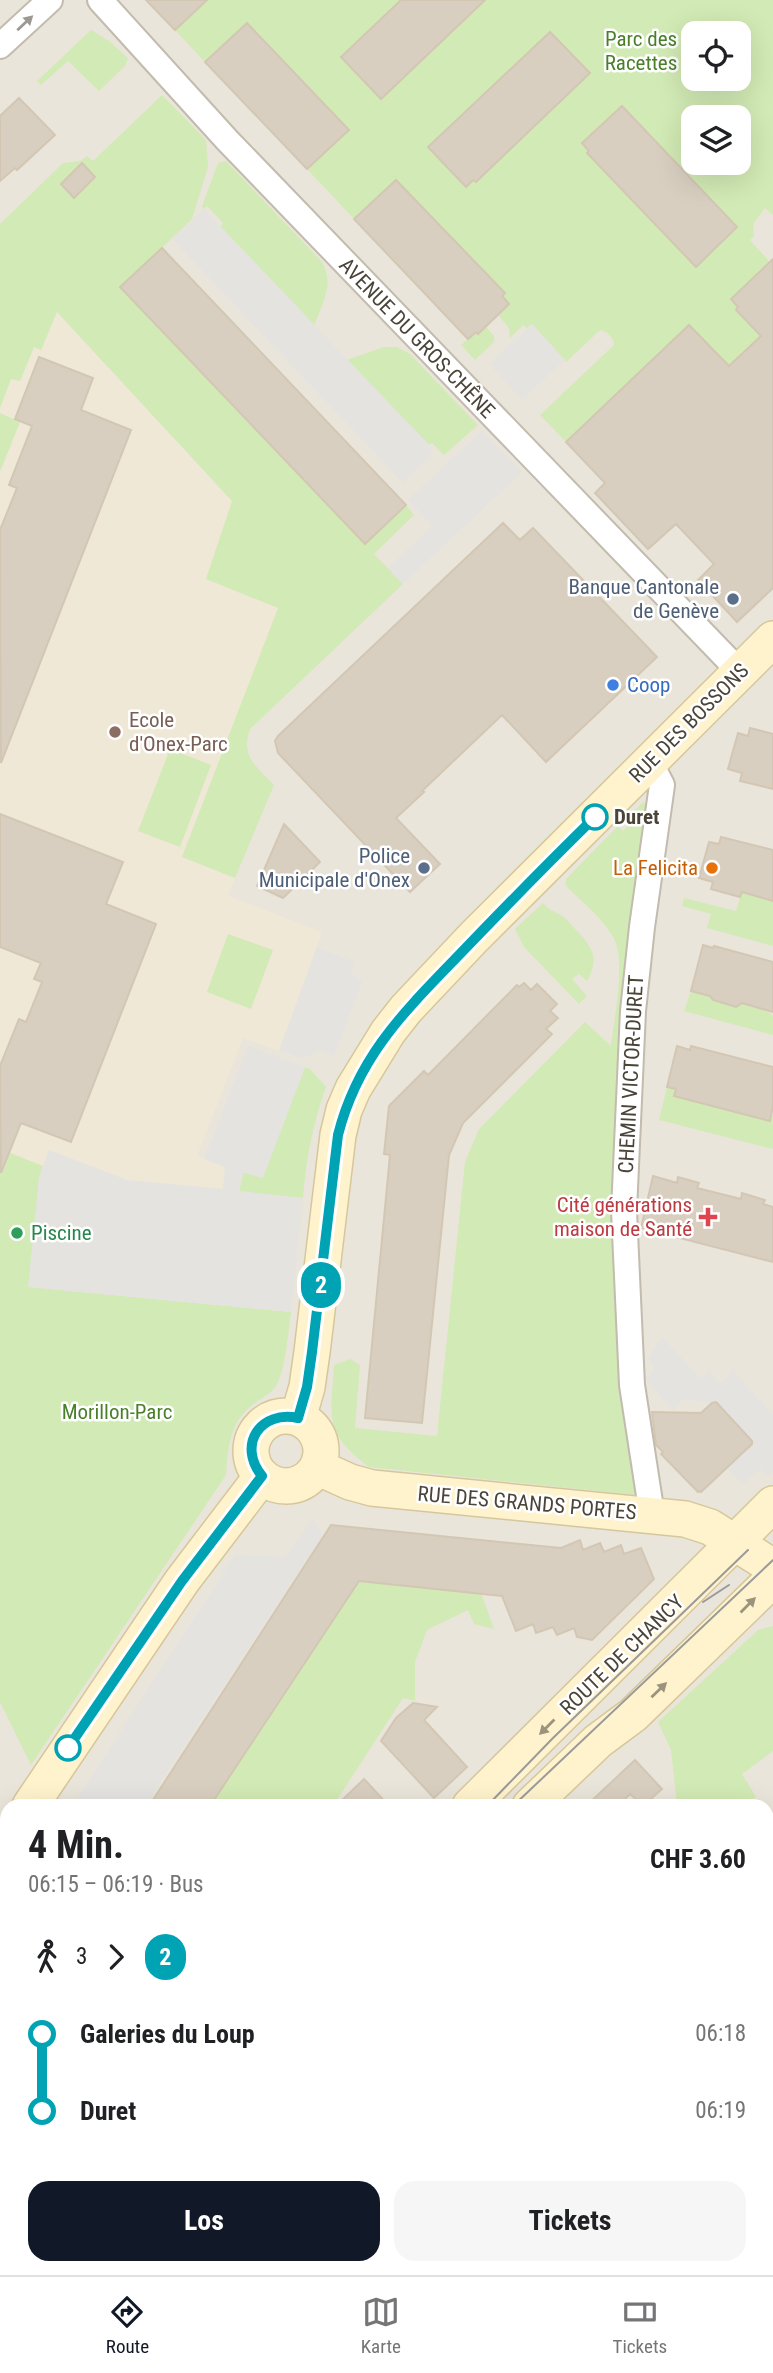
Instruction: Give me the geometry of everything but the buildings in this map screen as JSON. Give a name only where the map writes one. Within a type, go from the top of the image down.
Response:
[{"type":"street","points":[[0,46],[50,0]]},
{"type":"street","name":"AVENUE DU GROS-CHÊNE","points":[[100,0],[227,140],[740,672]]},
{"type":"street","name":"RUE DES BOSSONS","points":[[298,1418],[307,1387],[312,1352],[338,1135],[353,1089],[388,1032],[406,1009],[474,937],[773,639]]},
{"type":"street","name":"CHEMIN VICTOR-DURET","points":[[650,762],[662,785],[633,1011],[624,1211],[632,1385],[652,1514]]},
{"type":"street","points":[[279,1416],[298,1418],[314,1430],[320,1442],[321,1452],[317,1467],[310,1476],[290,1485],[276,1484],[262,1476],[255,1467],[251,1454],[252,1441],[260,1427],[279,1416]]},
{"type":"street","name":"RUE DES GRANDS PORTES","points":[[317,1467],[350,1482],[372,1488],[685,1519],[710,1527],[773,1567]]},
{"type":"street","points":[[35,1799],[182,1581],[262,1476]]},
{"type":"street","name":"ROUTE DE CHANCY","points":[[477,1799],[544,1729],[773,1504]]},
{"type":"street","points":[[537,1799],[598,1741],[633,1715],[773,1579]]},
{"type":"shaded area","points":[[0,0],[773,0],[773,1799],[0,1799]]},
{"type":"shaded area","points":[[204,209],[429,445],[432,455],[403,483],[172,239]]},
{"type":"shaded area","name":"Ecole d'Onex-Parc","points":[[57,312],[232,501],[207,579],[279,608],[182,857],[235,878],[228,896],[322,932],[279,1051],[243,1038],[197,1156],[225,1167],[223,1189],[127,1180],[49,1150],[43,1166],[0,1149],[0,474],[20,422],[0,413],[0,408],[11,379],[20,381],[34,347],[42,349]]},
{"type":"shaded area","points":[[532,324],[565,360],[522,400],[489,364]]},
{"type":"shaded area","points":[[482,430],[523,472],[403,584],[388,568],[432,526],[408,500]]},
{"type":"shaded area","points":[[317,947],[355,962],[351,974],[363,980],[334,1056],[321,1051],[302,1058],[279,1051]]},
{"type":"shaded area","points":[[248,1046],[305,1067],[263,1178],[244,1172],[239,1191],[303,1198],[291,1312],[28,1287],[39,1178],[49,1150],[127,1180],[223,1189],[225,1167],[204,1159]]},
{"type":"shaded area","points":[[663,1338],[701,1379],[709,1371],[720,1383],[733,1371],[773,1413],[773,1471],[767,1477],[760,1469],[743,1485],[727,1468],[752,1444],[752,1440],[716,1402],[683,1400],[673,1411],[645,1379],[655,1368],[648,1360],[657,1343]]},
{"type":"shaded area","points":[[313,1519],[323,1535],[150,1799],[77,1799],[235,1555],[285,1557]]},
{"type":"green space","name":"Parc des Racettes","points":[[207,0],[401,0],[341,57],[381,98],[485,0],[773,0],[773,215],[765,208],[753,224],[754,236],[750,240],[770,262],[731,299],[738,307],[736,310],[773,349],[773,386],[742,354],[729,366],[689,325],[566,442],[540,415],[614,345],[610,335],[600,330],[566,362],[532,324],[527,328],[523,325],[510,338],[509,328],[498,315],[509,304],[502,296],[504,293],[396,180],[354,219],[307,169],[349,129],[248,23],[205,62],[175,30]],"holes":[[[550,32],[590,73],[476,182],[473,180],[465,187],[429,147]],[[681,105],[751,105],[751,175],[688,175],[737,227],[696,267],[587,153],[589,151],[582,142],[622,106],[681,168]]]},
{"type":"green space","points":[[91,30],[128,58],[125,66],[99,91],[68,61],[41,85],[37,81]]},
{"type":"green space","points":[[162,95],[206,140],[208,167],[192,219],[120,288],[364,544],[406,505],[414,515],[374,554],[403,584],[250,729],[247,738],[249,754],[274,785],[235,878],[182,857],[278,608],[206,579],[232,501],[57,312],[41,350],[34,347],[20,381],[11,379],[0,408],[0,224],[63,163],[80,161],[87,156],[93,161]]},
{"type":"green space","points":[[226,161],[322,262],[326,270],[327,286],[314,326],[220,227],[223,223],[207,206],[204,209],[202,206],[218,163]]},
{"type":"green space","points":[[486,327],[494,336],[494,342],[475,360],[461,345]]},
{"type":"green space","points":[[384,347],[397,347],[410,354],[478,425],[444,455],[432,443],[429,445],[346,360]]},
{"type":"green space","points":[[0,413],[20,422],[0,471]]},
{"type":"green space","points":[[170,749],[211,765],[180,847],[138,831]]},
{"type":"green space","points":[[643,802],[650,806],[616,1221],[612,1225],[619,1387],[636,1495],[369,1467],[344,1444],[333,1423],[334,1365],[350,1359],[360,1365],[355,1428],[437,1436],[465,1162],[479,1129],[585,1022],[611,1046],[619,976],[617,949],[605,925],[566,886],[566,879],[618,826],[623,831],[630,823],[626,819]]},
{"type":"green space","points":[[743,888],[758,893],[758,897],[773,901],[773,946],[707,928],[711,914],[682,906],[684,898],[736,911]]},
{"type":"green space","points":[[543,903],[567,921],[593,954],[593,966],[587,981],[579,974],[572,979],[587,996],[579,1004],[524,947],[515,929]]},
{"type":"green space","points":[[228,934],[273,950],[251,1009],[207,992]]},
{"type":"green space","points":[[691,991],[710,995],[713,1000],[736,1007],[741,1004],[743,997],[750,999],[749,1005],[760,1009],[769,1004],[768,1011],[773,1016],[773,1035],[684,1011]]},
{"type":"green space","points":[[305,1067],[326,1087],[311,1141],[303,1198],[239,1192],[243,1172],[262,1178]]},
{"type":"green space","points":[[667,1087],[676,1089],[674,1096],[708,1105],[773,1115],[773,1149],[659,1120]]},
{"type":"green space","name":"Morillon-Parc","points":[[0,1149],[43,1166],[39,1178],[29,1287],[291,1312],[279,1379],[276,1386],[251,1406],[238,1421],[229,1446],[226,1475],[31,1765],[0,1702]]},
{"type":"green space","points":[[359,1581],[481,1593],[494,1629],[474,1624],[468,1610],[427,1630],[415,1662],[415,1701],[403,1698],[338,1799],[215,1799]]},
{"type":"green space","points":[[773,1626],[773,1751],[742,1774],[756,1797],[676,1799],[671,1750],[658,1722],[758,1630]]},
{"type":"tram line","points":[[494,1799],[553,1738],[748,1550]]},
{"type":"tram line","points":[[520,1799],[773,1560]]},
{"type":"tram line","points":[[703,1602],[729,1585]]},
{"type":"bus line","name":"2","points":[[68,1748],[182,1581],[262,1476],[255,1467],[251,1454],[252,1441],[260,1427],[279,1416],[298,1418],[307,1387],[312,1352],[338,1135],[344,1110],[357,1080],[406,1009],[595,817]]},
{"type":"place","name":"Banque Cantonale de Genève","points":[[733,599]]},
{"type":"place","name":"Coop","points":[[613,685]]},
{"type":"place","name":"Ecole d'Onex-Parc","points":[[115,732]]},
{"type":"place","name":"Duret","points":[[595,817]]},
{"type":"place","name":"Police Municipale d'Onex","points":[[424,868]]},
{"type":"place","name":"La Felicita","points":[[712,868]]},
{"type":"place","name":"Cité générations maison de Santé","points":[[708,1217]]},
{"type":"place","name":"Piscine","points":[[17,1233]]}]
